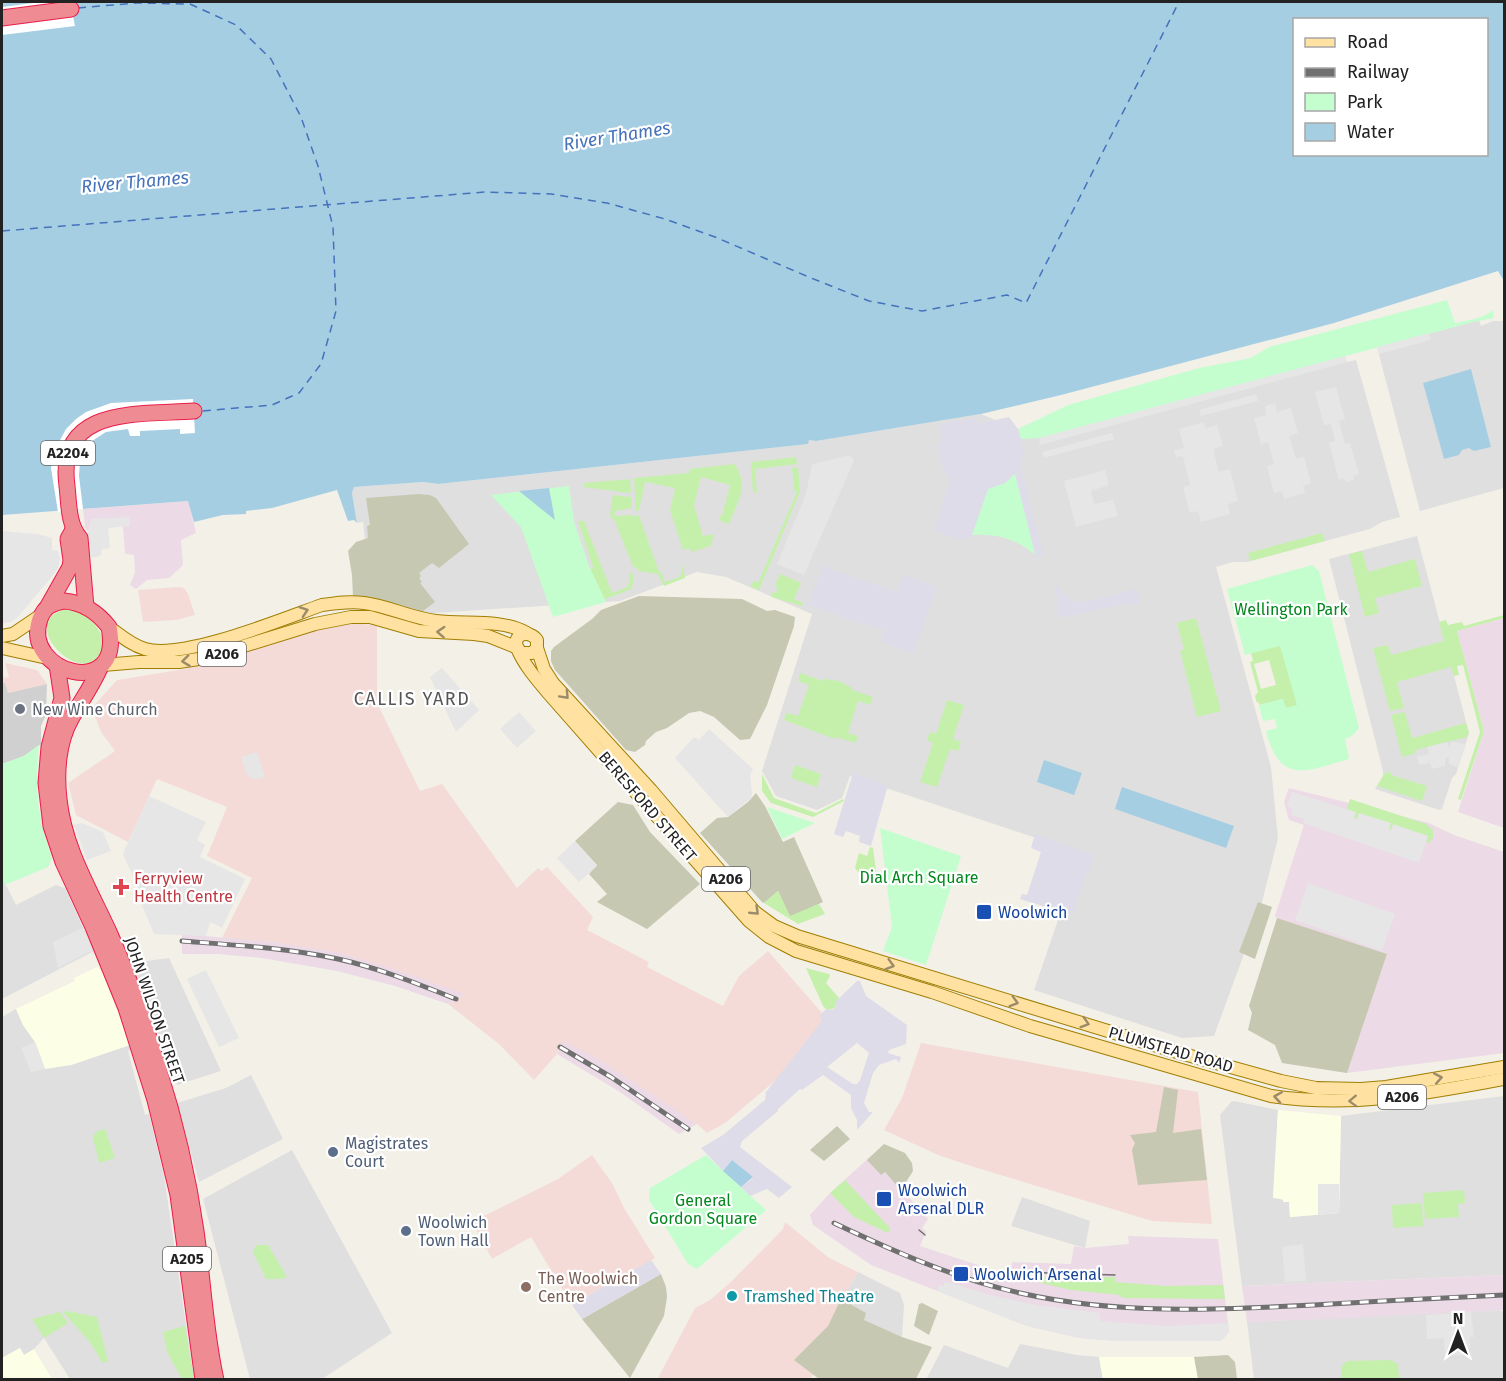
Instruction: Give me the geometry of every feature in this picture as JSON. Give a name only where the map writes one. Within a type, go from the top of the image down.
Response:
[{"type":"highway","points":[[2,18],[71,9]]},
{"type":"highway","name":"A2204","points":[[86,607],[80,538],[73,530],[66,480],[66,462],[71,446],[82,431],[100,421],[121,416],[194,411]]},
{"type":"highway","name":"A2204","points":[[45,610],[70,567],[68,539],[73,530]]},
{"type":"highway","points":[[64,601],[78,603],[109,627],[110,647],[107,658],[101,666],[90,672],[81,673],[68,670],[52,661],[37,640],[36,633],[45,610],[64,601]]},
{"type":"highway","name":"JOHN WILSON STREET","points":[[52,661],[62,698],[49,747],[46,783],[51,826],[63,862],[126,1008],[161,1120],[178,1195],[203,1380]]},
{"type":"highway","name":"JOHN WILSON STREET","points":[[101,666],[92,688],[71,719],[60,752],[59,798],[63,826],[70,850],[110,936],[131,988],[158,1067],[176,1130],[196,1230],[216,1380]]},
{"type":"main road","name":"A206","points":[[109,627],[142,648],[178,650],[210,643],[322,605],[338,602],[364,603],[436,621],[511,625],[533,639]]},
{"type":"main road","points":[[2,635],[20,630],[45,610]]},
{"type":"main road","name":"A206","points":[[101,666],[139,662],[179,662],[205,658],[315,624],[351,617],[370,617],[419,631],[488,636],[519,650]]},
{"type":"main road","points":[[518,638],[533,639],[532,653],[519,650],[518,638]]},
{"type":"main road","name":"BERESFORD STREET","points":[[533,639],[544,669],[553,683],[749,921],[769,937],[796,951],[857,969]]},
{"type":"main road","points":[[3,648],[52,661]]},
{"type":"main road","name":"BERESFORD STREET","points":[[519,650],[530,671],[755,912],[774,926],[791,934],[844,951]]},
{"type":"main road","name":"PLUMSTEAD ROAD","points":[[844,951],[1180,1053],[1281,1081],[1316,1088],[1386,1087],[1504,1067]]},
{"type":"main road","name":"PLUMSTEAD ROAD","points":[[857,969],[1030,1026],[1270,1096],[1310,1101],[1377,1100],[1504,1079]]},
{"type":"shaded area","points":[[1479,320],[1481,326],[1493,321],[1504,321],[1504,488],[1420,511],[1377,347]]},
{"type":"shaded area","points":[[1429,333],[1431,340],[1379,354],[1377,347]]},
{"type":"shaded area","points":[[1345,356],[1347,362],[1356,360],[1400,517],[1382,522],[1370,529],[1247,562],[1233,562],[1216,567],[1271,767],[1278,838],[1260,910],[1214,1036],[1182,1038],[1034,990],[1081,853],[850,776],[842,798],[817,810],[776,796],[762,771],[812,614],[726,577],[697,572],[620,601],[419,614],[365,539],[363,522],[357,523],[352,493],[354,487],[423,482],[438,484],[808,444],[808,440],[816,441],[981,414],[1039,438]]},
{"type":"shaded area","points":[[1345,356],[1347,362],[1040,445],[1039,438]]},
{"type":"shaded area","points":[[1336,387],[1345,419],[1339,421],[1345,444],[1350,443],[1359,474],[1353,476],[1354,480],[1346,482],[1344,478],[1339,480],[1329,443],[1335,441],[1331,424],[1324,425],[1315,392]]},
{"type":"shaded area","points":[[1256,394],[1258,401],[1201,416],[1199,410]]},
{"type":"shaded area","points":[[1275,403],[1277,412],[1291,408],[1298,433],[1289,436],[1296,459],[1304,457],[1311,483],[1303,486],[1305,493],[1284,499],[1282,491],[1274,493],[1267,466],[1274,464],[1268,442],[1261,444],[1254,418],[1267,415],[1265,406]]},
{"type":"shaded area","points":[[1009,417],[1018,429],[1021,439],[1024,453],[1020,465],[1044,556],[1036,558],[1015,474],[1005,483],[988,489],[971,537],[960,540],[934,531],[950,482],[942,467],[938,447],[942,439],[940,424],[975,418],[982,423]]},
{"type":"shaded area","points":[[1204,422],[1205,428],[1217,425],[1223,446],[1213,449],[1219,472],[1230,469],[1238,501],[1228,504],[1230,514],[1201,522],[1198,511],[1190,513],[1183,487],[1190,485],[1183,456],[1176,457],[1174,451],[1184,448],[1179,429]]},
{"type":"shaded area","points":[[1112,433],[1114,439],[1044,458],[1042,452]]},
{"type":"shaded area","points":[[851,455],[854,461],[804,575],[777,564],[806,494],[812,464]]},
{"type":"shaded area","points":[[1105,470],[1109,485],[1091,491],[1094,504],[1113,500],[1118,516],[1076,527],[1064,481]]},
{"type":"shaded area","points":[[419,494],[436,498],[469,544],[439,568],[432,563],[419,573],[422,582],[420,583],[435,602],[419,614],[353,597],[348,551],[356,542],[368,538],[367,526],[370,525],[366,498]]},
{"type":"shaded area","points":[[189,501],[196,533],[181,540],[183,565],[169,578],[147,580],[136,589],[130,585],[135,572],[134,555],[125,554],[123,526],[90,528],[88,531],[85,528],[83,509]]},
{"type":"shaded area","points":[[130,517],[130,526],[108,528],[110,548],[102,549],[101,555],[97,557],[89,557],[87,537],[91,519]]},
{"type":"shaded area","points":[[2,531],[38,534],[52,538],[52,550],[58,551],[60,558],[58,568],[53,575],[17,618],[11,622],[2,623]]},
{"type":"shaded area","points":[[1417,536],[1469,733],[1456,774],[1452,778],[1442,809],[1439,810],[1375,789],[1383,776],[1383,771],[1329,559]]},
{"type":"shaded area","points":[[824,565],[897,592],[904,575],[937,587],[913,653],[881,642],[884,631],[807,605]]},
{"type":"shaded area","points":[[1055,584],[1066,597],[1077,602],[1090,601],[1136,589],[1140,602],[1057,618]]},
{"type":"shaded area","points":[[184,588],[188,594],[195,615],[176,620],[143,622],[138,590]]},
{"type":"shaded area","points":[[639,596],[742,599],[767,611],[775,610],[795,617],[767,705],[750,739],[740,740],[714,717],[700,711],[689,713],[667,728],[656,732],[646,741],[645,745],[635,752],[626,750],[555,670],[551,661],[551,651],[554,647],[601,610]]},
{"type":"shaded area","points":[[1504,618],[1504,828],[1458,812],[1484,731],[1457,631]]},
{"type":"shaded area","points":[[358,623],[377,626],[377,703],[420,791],[442,784],[517,888],[538,868],[542,871],[547,867],[593,917],[587,930],[649,962],[647,967],[723,1006],[739,976],[768,951],[828,1020],[777,1079],[725,1123],[707,1133],[697,1124],[563,1042],[556,1055],[534,1080],[499,1044],[448,1004],[464,995],[274,942],[222,938],[252,878],[207,856],[227,807],[157,779],[128,842],[76,815],[68,783],[115,751],[101,732],[92,708],[117,680],[185,669],[331,626]]},
{"type":"shaded area","points":[[5,663],[37,670],[47,684],[8,693],[5,683],[2,683],[2,670],[4,678],[9,677]]},
{"type":"shaded area","points":[[442,668],[479,710],[456,732],[430,677]]},
{"type":"shaded area","name":"New Wine Church","points":[[2,683],[5,683],[8,693],[47,684],[46,715],[41,726],[41,744],[24,756],[2,764]]},
{"type":"shaded area","points":[[519,712],[536,731],[517,748],[500,729]]},
{"type":"shaded area","points":[[709,729],[753,769],[750,775],[751,798],[728,817],[675,758],[694,737],[699,740]]},
{"type":"shaded area","points":[[1452,741],[1466,745],[1458,767],[1449,764],[1449,758],[1445,758],[1445,766],[1432,769],[1430,763],[1419,765],[1417,757],[1429,754],[1427,747],[1447,742],[1449,748]]},
{"type":"shaded area","points":[[257,752],[265,777],[255,780],[247,775],[241,757]]},
{"type":"shaded area","points":[[853,773],[888,785],[871,846],[859,842],[860,836],[846,831],[843,837],[834,834]]},
{"type":"shaded area","points":[[1289,788],[1429,823],[1454,835],[1504,852],[1504,1053],[1347,1073],[1387,954],[1275,916],[1304,825],[1289,820],[1284,802]]},
{"type":"shaded area","points":[[1292,792],[1356,812],[1354,818],[1357,819],[1359,813],[1391,823],[1389,829],[1391,830],[1393,824],[1428,836],[1419,863],[1303,823],[1304,819],[1291,815],[1293,809],[1287,806]]},
{"type":"shaded area","points":[[756,793],[783,842],[794,837],[823,902],[790,917],[778,891],[764,903],[762,902],[700,833],[717,818],[728,817]]},
{"type":"shaded area","points":[[149,796],[206,822],[197,840],[205,845],[200,857],[245,879],[222,928],[210,922],[206,936],[154,934],[141,903],[144,901],[123,854]]},
{"type":"shaded area","points":[[618,802],[633,805],[650,832],[700,884],[647,929],[597,902],[607,894],[589,874],[597,865],[575,841]]},
{"type":"shaded area","points":[[82,823],[103,832],[111,851],[87,860],[74,825]]},
{"type":"shaded area","points":[[1035,834],[1095,855],[1086,873],[1072,915],[1020,899],[1022,894],[1027,895],[1041,852],[1031,848]]},
{"type":"shaded area","points":[[575,841],[597,866],[579,882],[557,858]]},
{"type":"shaded area","points":[[2,877],[16,905],[56,885],[65,888],[94,951],[2,999]]},
{"type":"shaded area","points":[[1308,883],[1395,914],[1382,951],[1295,920]]},
{"type":"shaded area","points":[[1258,902],[1272,907],[1255,959],[1239,952]]},
{"type":"shaded area","points":[[1277,918],[1387,954],[1347,1073],[1282,1063],[1275,1045],[1248,1030],[1252,1013],[1249,1006]]},
{"type":"shaded area","points":[[83,928],[93,950],[58,968],[53,942]]},
{"type":"shaded area","points":[[182,934],[274,942],[340,953],[465,994],[448,1004],[395,986],[337,971],[262,958],[182,954]]},
{"type":"shaded area","points":[[169,958],[221,1071],[177,1085],[172,1068],[168,1069],[131,963]]},
{"type":"shaded area","points":[[97,967],[102,971],[130,1045],[71,1065],[45,1069],[35,1042],[23,1025],[16,1009],[75,981],[74,978]]},
{"type":"shaded area","points":[[206,970],[239,1038],[219,1047],[187,979]]},
{"type":"shaded area","points":[[857,981],[860,981],[866,996],[907,1025],[906,1044],[889,1050],[888,1053],[901,1057],[899,1063],[896,1059],[879,1065],[873,1073],[864,1103],[869,1112],[873,1112],[857,1130],[857,1120],[851,1108],[851,1095],[823,1075],[802,1090],[800,1089],[742,1141],[740,1147],[792,1187],[779,1198],[767,1189],[750,1196],[741,1187],[753,1178],[732,1160],[723,1171],[701,1148],[723,1135],[765,1100],[766,1092],[822,1021],[819,1016],[826,1009],[835,1008],[836,1001]],"holes":[[[857,1043],[869,1053],[857,1084],[853,1084],[827,1067]]]},
{"type":"shaded area","points":[[16,1009],[23,1025],[35,1042],[71,1065],[130,1045],[131,1050],[128,1051],[145,1115],[149,1114],[164,1176],[194,1379],[70,1379],[44,1338],[34,1349],[24,1355],[20,1348],[2,1358],[2,1017]]},
{"type":"shaded area","points":[[563,1041],[600,1060],[697,1124],[679,1134],[620,1092],[557,1054]]},
{"type":"shaded area","points":[[35,1042],[45,1069],[31,1072],[21,1048]]},
{"type":"shaded area","points":[[921,1043],[1198,1092],[1212,1224],[1152,1221],[938,1155],[884,1130],[902,1098]]},
{"type":"shaded area","points":[[251,1075],[283,1139],[199,1182],[177,1103],[226,1088]]},
{"type":"shaded area","points":[[1164,1087],[1178,1090],[1173,1133],[1201,1129],[1207,1180],[1138,1185],[1132,1150],[1135,1143],[1130,1135],[1156,1132]]},
{"type":"shaded area","points":[[1504,1096],[1504,1275],[1242,1286],[1220,1115],[1231,1102],[1278,1110],[1273,1197],[1289,1202],[1290,1217],[1339,1213],[1341,1116]]},
{"type":"shaded area","points":[[1278,1110],[1341,1116],[1339,1213],[1290,1217],[1289,1202],[1273,1198]]},
{"type":"shaded area","points":[[837,1126],[850,1139],[824,1161],[810,1150]]},
{"type":"shaded area","points":[[884,1144],[905,1153],[912,1163],[913,1171],[901,1190],[885,1172],[881,1175],[867,1160]]},
{"type":"shaded area","points":[[292,1150],[392,1333],[322,1379],[250,1379],[203,1199]]},
{"type":"shaded area","points":[[592,1155],[612,1183],[624,1208],[655,1258],[572,1305],[531,1237],[492,1259],[472,1222],[558,1179]]},
{"type":"shaded area","points":[[872,1155],[928,1219],[922,1228],[926,1232],[920,1246],[1011,1276],[1012,1262],[1071,1264],[1074,1246],[1085,1248],[1129,1244],[1128,1236],[1218,1239],[1229,1332],[1221,1341],[1118,1341],[1080,1338],[1027,1326],[871,1265],[813,1225],[810,1215],[830,1193]]},
{"type":"shaded area","points":[[1318,1184],[1339,1184],[1339,1213],[1318,1215]]},
{"type":"shaded area","points":[[1022,1197],[1090,1221],[1085,1248],[1011,1226]]},
{"type":"shaded area","points":[[785,1222],[829,1258],[858,1272],[841,1299],[866,1313],[809,1380],[657,1380],[695,1308],[710,1300],[732,1281],[783,1229]]},
{"type":"shaded area","points":[[1303,1244],[1306,1281],[1285,1282],[1282,1247]]},
{"type":"shaded area","points":[[651,1260],[661,1274],[582,1319],[572,1305]]},
{"type":"shaded area","points":[[858,1272],[900,1293],[904,1305],[902,1337],[863,1320],[841,1299]]},
{"type":"shaded area","points":[[661,1274],[667,1297],[664,1316],[630,1378],[582,1319]]},
{"type":"shaded area","points":[[1504,1275],[1504,1310],[1350,1318],[1247,1322],[1242,1286]]},
{"type":"shaded area","points":[[945,1281],[990,1295],[1036,1305],[1100,1313],[1100,1321],[1167,1326],[1228,1323],[1229,1332],[1221,1341],[1118,1341],[1080,1338],[1027,1326],[937,1291],[939,1285],[943,1286]]},
{"type":"shaded area","points":[[841,1299],[866,1313],[864,1320],[932,1347],[916,1379],[819,1379],[794,1360],[828,1326]]},
{"type":"shaded area","points":[[922,1303],[938,1311],[929,1335],[914,1326],[919,1304]]},
{"type":"shaded area","points":[[1499,1310],[1504,1312],[1504,1379],[1254,1379],[1247,1322]]},
{"type":"shaded area","points":[[1471,1312],[1474,1337],[1470,1337],[1467,1355],[1445,1356],[1444,1338],[1427,1339],[1426,1315]]},
{"type":"shaded area","points":[[1020,1344],[1099,1357],[1103,1379],[926,1380],[944,1345],[1008,1368]]},
{"type":"shaded area","points":[[20,1348],[24,1355],[34,1349],[52,1379],[2,1379],[2,1358]]},
{"type":"shaded area","points":[[1228,1355],[1235,1362],[1237,1379],[1198,1379],[1194,1357]]},
{"type":"shaded area","points":[[1099,1357],[1194,1357],[1198,1379],[1103,1379]]},
{"type":"green space","points":[[1447,300],[1455,323],[1480,317],[1493,310],[1494,318],[1039,438],[1021,439],[1018,429],[1068,405],[1199,368],[1251,358],[1269,347]]},
{"type":"green space","points":[[796,457],[797,464],[755,469],[757,493],[753,492],[751,462]]},
{"type":"green space","points":[[735,464],[742,487],[739,501],[729,524],[719,520],[730,485],[701,477],[694,505],[703,536],[714,534],[711,546],[691,552],[690,548],[683,550],[670,510],[675,488],[645,482],[639,510],[636,511],[634,478],[689,473],[689,469]]},
{"type":"green space","points":[[798,467],[800,492],[759,590],[750,586],[754,581],[758,583],[797,492],[793,490],[792,468]]},
{"type":"green space","points":[[1015,473],[1036,555],[1006,538],[972,535],[988,489],[1005,483]]},
{"type":"green space","points":[[630,479],[631,491],[629,493],[584,487],[584,483]]},
{"type":"green space","points":[[569,486],[574,522],[589,566],[606,602],[553,617],[521,527],[491,495]]},
{"type":"green space","points":[[613,495],[631,497],[632,508],[615,511],[614,516],[639,515],[659,572],[665,582],[680,577],[683,564],[685,578],[664,586],[658,574],[638,571],[638,568],[633,567],[614,519],[610,515]]},
{"type":"green space","points":[[578,521],[584,521],[612,593],[628,587],[630,573],[634,574],[632,588],[600,601],[589,574],[593,567]]},
{"type":"green space","points":[[1322,533],[1325,541],[1250,561],[1248,553]]},
{"type":"green space","points":[[1362,551],[1368,572],[1415,559],[1422,586],[1375,598],[1379,613],[1365,617],[1349,554]]},
{"type":"green space","name":"Wellington Park","points":[[1312,565],[1319,571],[1359,728],[1352,736],[1345,739],[1349,759],[1308,770],[1297,770],[1287,767],[1279,760],[1266,731],[1277,728],[1275,719],[1263,721],[1259,705],[1283,699],[1286,708],[1297,705],[1280,646],[1245,655],[1227,589]]},
{"type":"green space","points":[[780,574],[801,583],[794,599],[803,603],[802,606],[772,597],[772,592],[776,593],[778,588],[775,586]]},
{"type":"green space","points":[[1253,592],[1311,701],[1286,710],[1283,699],[1259,705],[1255,696],[1258,692],[1250,662],[1253,661],[1251,653],[1245,655]],"holes":[[[1269,660],[1276,685],[1261,689],[1254,664]]]},
{"type":"green space","points":[[66,609],[83,615],[98,628],[103,645],[93,661],[83,664],[72,661],[53,645],[48,635],[47,624],[53,615]]},
{"type":"green space","points":[[1504,615],[1504,618],[1457,631],[1484,731],[1461,800],[1458,799],[1480,732],[1463,665],[1457,666],[1459,675],[1454,676],[1451,667],[1397,682],[1404,708],[1390,711],[1373,648],[1388,645],[1391,655],[1444,641],[1439,622],[1446,620],[1448,625],[1462,622],[1464,626]]},
{"type":"green space","points":[[1196,618],[1221,711],[1197,717],[1180,651],[1184,649],[1177,623]]},
{"type":"green space","points":[[800,673],[823,681],[824,679],[839,681],[852,690],[873,697],[870,705],[858,701],[848,733],[858,736],[856,743],[836,737],[835,739],[784,720],[786,713],[798,716],[809,685],[798,681]]},
{"type":"green space","points":[[947,700],[964,705],[953,739],[961,742],[958,751],[950,749],[937,787],[920,782],[933,743],[927,740],[930,732],[936,734]]},
{"type":"green space","points":[[1405,712],[1412,738],[1466,723],[1469,733],[1467,737],[1415,750],[1416,753],[1402,757],[1391,715]]},
{"type":"green space","points":[[39,745],[38,803],[52,858],[48,867],[5,885],[2,877],[2,764],[24,756]]},
{"type":"green space","points":[[795,765],[821,774],[817,787],[791,778]]},
{"type":"green space","points":[[1391,772],[1391,775],[1427,786],[1422,801],[1377,786],[1385,773]]},
{"type":"green space","points":[[762,774],[774,798],[816,813],[843,799],[844,801],[813,817],[771,803],[762,791]]},
{"type":"green space","points":[[1350,799],[1426,824],[1433,830],[1433,838],[1429,843],[1426,842],[1428,836],[1393,825],[1391,831],[1388,830],[1390,824],[1359,814],[1357,819],[1353,818],[1347,809]]},
{"type":"green space","points":[[767,807],[815,823],[782,839]]},
{"type":"green space","name":"Dial Arch Square","points":[[880,828],[961,856],[926,965],[883,951],[892,927]]},
{"type":"green space","points":[[870,847],[873,848],[877,878],[858,872],[855,868],[859,853],[867,856]]},
{"type":"green space","points":[[778,891],[790,916],[819,904],[825,914],[798,924],[764,903]]},
{"type":"green space","points":[[806,968],[829,974],[826,983],[839,998],[834,1008],[827,1010],[823,1006]]},
{"type":"green space","points":[[105,1129],[115,1158],[99,1163],[93,1137],[96,1132]]},
{"type":"green space","name":"General Gordon Square","points":[[706,1155],[766,1210],[697,1269],[688,1264],[649,1200],[650,1188]]},
{"type":"green space","points":[[845,1180],[890,1228],[888,1233],[854,1217],[830,1193]]},
{"type":"green space","points":[[1464,1190],[1465,1203],[1458,1204],[1459,1217],[1425,1219],[1423,1193]]},
{"type":"green space","points":[[1422,1203],[1423,1226],[1393,1228],[1392,1205]]},
{"type":"green space","points":[[256,1245],[268,1245],[287,1277],[266,1279],[253,1252]]},
{"type":"green space","points":[[1012,1276],[1067,1278],[1067,1281],[1077,1282],[1078,1278],[1115,1277],[1115,1282],[1166,1286],[1223,1285],[1225,1299],[1123,1298],[1119,1295],[1071,1290]]},
{"type":"green space","points":[[60,1312],[68,1323],[44,1338],[32,1319]]},
{"type":"green space","points":[[63,1312],[97,1317],[108,1361],[103,1363],[89,1341]]},
{"type":"green space","points":[[185,1326],[194,1379],[182,1379],[167,1352],[163,1332]]},
{"type":"green space","points":[[1391,1360],[1398,1364],[1399,1379],[1342,1379],[1341,1367],[1347,1361]]},
{"type":"water","name":"River Thames","points":[[2,2],[1504,2],[1504,281],[1498,271],[1334,323],[981,414],[816,441],[809,440],[808,444],[438,484],[423,482],[354,487],[352,493],[357,523],[354,520],[348,521],[337,490],[272,508],[246,511],[246,514],[223,515],[194,522],[188,501],[2,515]]},
{"type":"water","points":[[1471,369],[1491,447],[1474,451],[1469,448],[1462,450],[1459,455],[1444,459],[1423,383]]},
{"type":"water","points":[[549,488],[555,520],[519,491]]},
{"type":"water","points":[[1044,760],[1082,773],[1074,795],[1037,782]]},
{"type":"water","points":[[1122,787],[1234,826],[1226,848],[1115,809]]},
{"type":"water","points":[[732,1160],[753,1177],[741,1187],[723,1171]]},
{"type":"pier","points":[[40,2],[70,2],[75,26],[2,35],[2,7]]},
{"type":"pier","points":[[193,399],[195,433],[180,434],[180,429],[140,431],[140,436],[130,436],[128,429],[106,432],[92,441],[80,461],[79,476],[83,509],[58,512],[51,468],[53,453],[66,429],[76,419],[86,412],[111,403]]},
{"type":"ferry route","points":[[2,231],[485,192],[551,194],[607,203],[665,219],[715,237],[869,301],[922,311],[1007,295],[1026,303],[1179,2]]},
{"type":"ferry route","points":[[78,8],[136,3],[190,4],[236,25],[271,59],[301,117],[318,166],[333,227],[336,311],[321,364],[299,393],[272,405],[202,411]]},
{"type":"tram line","points":[[919,1230],[925,1235]]},
{"type":"tram line","points":[[1012,1272],[1115,1275]]},
{"type":"railway","points":[[182,941],[280,950],[338,959],[413,982],[456,999]]},
{"type":"railway","points":[[560,1047],[611,1077],[688,1129]]},
{"type":"railway","points":[[834,1223],[902,1254],[972,1280],[1020,1293],[1093,1305],[1203,1309],[1504,1295]]},
{"type":"place","name":"New Wine Church","points":[[20,709]]},
{"type":"place","name":"Ferryview Health Centre","points":[[121,887]]},
{"type":"place","name":"Woolwich","points":[[984,912]]},
{"type":"place","name":"Magistrates Court","points":[[333,1152]]},
{"type":"place","name":"Woolwich Arsenal DLR","points":[[884,1199]]},
{"type":"place","name":"Woolwich Town Hall","points":[[406,1231]]},
{"type":"place","name":"Woolwich Arsenal","points":[[961,1274]]},
{"type":"place","name":"The Woolwich Centre","points":[[526,1287]]},
{"type":"place","name":"Tramshed Theatre","points":[[732,1296]]},
{"type":"district","name":"CALLIS YARD","points":[[412,699]]}]
